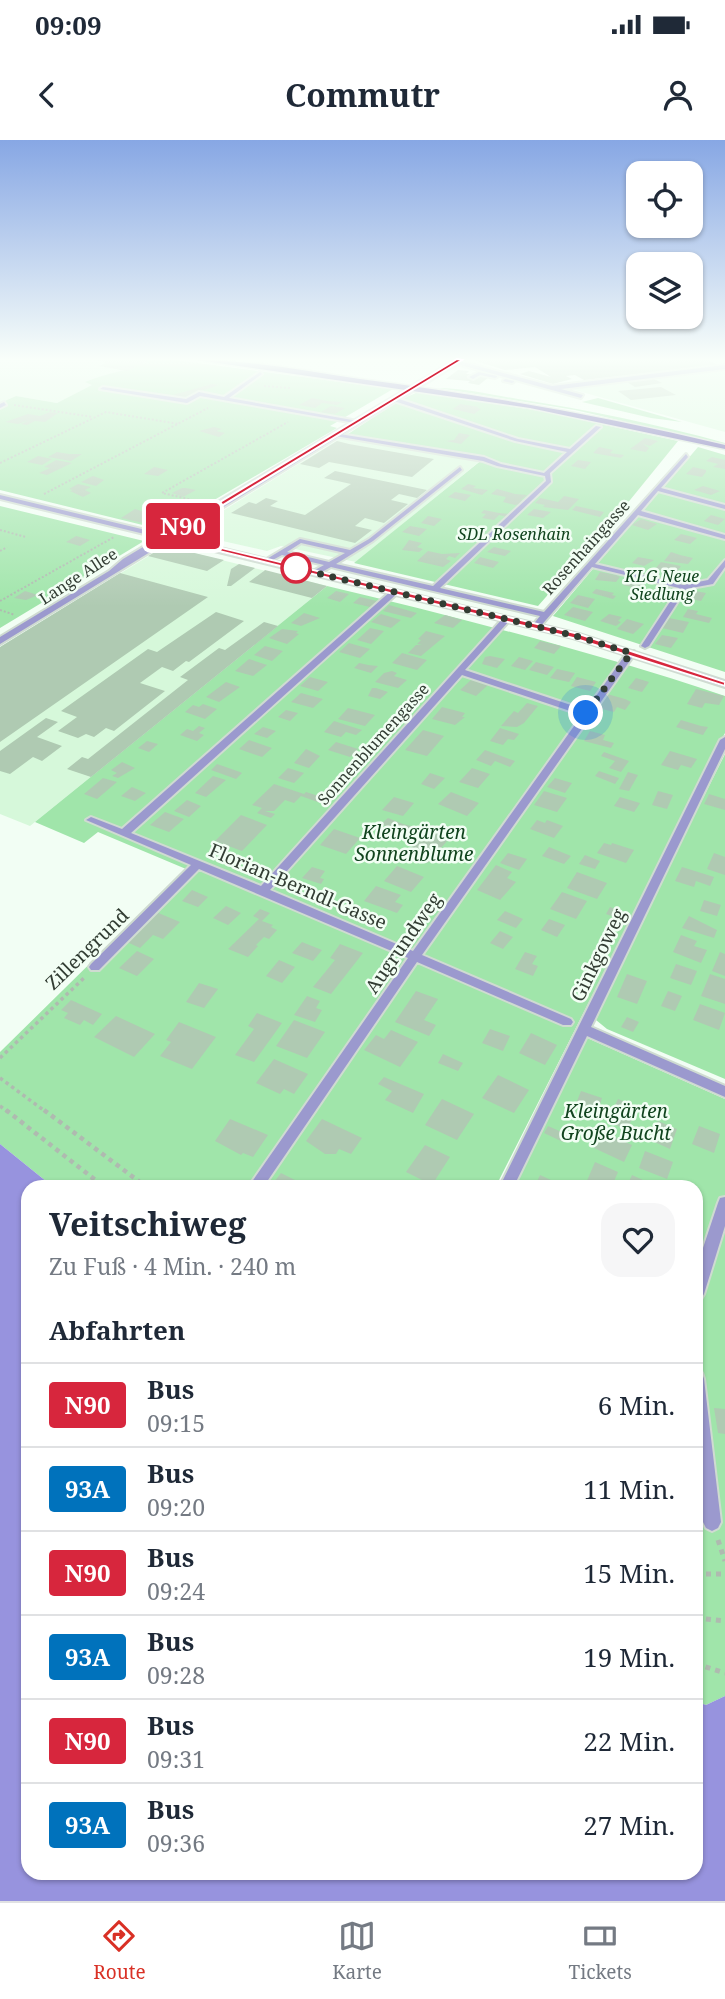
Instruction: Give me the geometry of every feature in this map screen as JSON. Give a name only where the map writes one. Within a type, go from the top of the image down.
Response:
[{"type":"main road","points":[[705,442],[725,447]]},
{"type":"street","name":"Lange Allee","points":[[0,641],[321,442]]},
{"type":"street","points":[[0,497],[536,626],[725,684]]},
{"type":"lane","points":[[384,442],[484,459],[499,465],[547,475]]},
{"type":"lane","points":[[527,442],[569,451]]},
{"type":"lane","points":[[547,475],[580,442]]},
{"type":"lane","name":"Rosenhaingasse","points":[[536,626],[686,456]]},
{"type":"lane","points":[[316,573],[371,540],[460,469]]},
{"type":"lane","points":[[435,589],[549,481],[547,475]]},
{"type":"lane","points":[[657,489],[725,507]]},
{"type":"lane","points":[[636,512],[725,537]]},
{"type":"lane","points":[[267,561],[300,541],[351,552]]},
{"type":"lane","points":[[282,553],[545,615]]},
{"type":"lane","points":[[591,565],[683,587],[714,584],[725,562]]},
{"type":"lane","points":[[645,646],[683,587]]},
{"type":"lane","points":[[124,834],[395,592]]},
{"type":"lane","name":"Sonnenblumengasse","points":[[263,891],[507,619]]},
{"type":"lane","name":"Augrundweg","points":[[260,1180],[586,713],[631,653]]},
{"type":"lane","points":[[459,671],[586,713]]},
{"type":"lane","name":"Ginkgoweg","points":[[510,1180],[725,740]]},
{"type":"lane","name":"Florian-Berndl-Gasse","points":[[91,820],[567,1022]]},
{"type":"lane","name":"Zillengrund","points":[[95,967],[198,864]]},
{"type":"lane","points":[[583,1029],[725,1092]]},
{"type":"lane","points":[[703,1272],[725,1203]]},
{"type":"lane","points":[[703,1442],[712,1522]]},
{"type":"path","points":[[0,463],[44,442]]},
{"type":"path","points":[[27,503],[146,442]]},
{"type":"path","points":[[216,506],[162,493],[252,442]]},
{"type":"path","points":[[0,601],[93,549],[126,527]]},
{"type":"path","points":[[0,530],[26,537]]},
{"type":"path","points":[[0,551],[8,547]]},
{"type":"path","points":[[0,610],[21,617]]},
{"type":"path","name":"Zillengrund","points":[[0,1058],[95,967]]},
{"type":"path","points":[[0,1078],[137,1180]]},
{"type":"path","points":[[0,1106],[95,1180]]},
{"type":"path","points":[[703,1574],[725,1574]]},
{"type":"path","points":[[703,1618],[725,1620]]},
{"type":"path","points":[[703,1666],[725,1673]]},
{"type":"shaded area","points":[[334,442],[378,442],[480,461],[356,562],[281,546],[267,551],[187,533]]},
{"type":"shaded area","points":[[165,546],[327,586],[30,826],[0,814],[0,647]]},
{"type":"shaded area","points":[[0,1144],[45,1180],[21,1180],[21,1880],[703,1880],[703,1704],[725,1696],[725,1901],[0,1901]]},
{"type":"green space","points":[[0,442],[313,442],[163,530],[0,490]]},
{"type":"green space","name":"SDL Rosenhain","points":[[392,442],[677,442],[613,521],[538,606],[354,563],[483,459]]},
{"type":"green space","points":[[698,447],[725,455],[725,504],[663,488]]},
{"type":"green space","name":"KLG Neue Siedlung","points":[[659,491],[725,509],[725,672],[553,616]]},
{"type":"green space","points":[[0,506],[144,541],[0,628]]},
{"type":"green space","name":"Kleingärten Sonnenblume","points":[[327,586],[527,636],[725,696],[725,733],[499,1180],[45,1180],[0,1144],[0,1052],[186,869],[98,832],[84,843],[35,822]]},
{"type":"green space","points":[[725,754],[725,1079],[607,1029],[596,1020],[643,918]]},
{"type":"green space","name":"Kleingärten Große Bucht","points":[[585,1037],[725,1099],[725,1696],[706,1705],[703,1704],[703,1180],[517,1180]]},
{"type":"building","points":[[335,442],[434,459],[412,477],[329,462],[319,468],[300,464]]},
{"type":"building","points":[[639,442],[656,442],[650,446],[643,444],[649,448],[646,452],[630,449]]},
{"type":"building","points":[[599,447],[613,450],[610,453],[624,455],[621,458],[593,453]]},
{"type":"building","points":[[57,452],[82,454],[71,461],[48,457]]},
{"type":"building","points":[[38,456],[52,459],[42,465],[27,462]]},
{"type":"building","points":[[712,457],[725,460],[725,469],[713,467],[718,464],[706,461]]},
{"type":"building","points":[[56,460],[72,463],[47,475],[39,473],[50,468],[44,467]]},
{"type":"building","points":[[578,460],[591,462],[585,469],[571,466]]},
{"type":"building","points":[[154,467],[168,470],[158,476],[144,474]]},
{"type":"building","points":[[693,467],[706,472],[702,477],[686,474]]},
{"type":"building","points":[[335,471],[427,490],[417,498],[399,494],[391,500],[408,504],[384,523],[365,518],[355,526],[372,530],[355,543],[231,513],[249,502],[256,504],[266,498],[278,501],[270,506],[305,515],[351,484],[324,478]]},
{"type":"building","points":[[93,476],[104,480],[96,486],[81,482]]},
{"type":"building","points":[[78,484],[91,487],[85,490],[91,493],[83,497],[70,491],[73,490],[69,489]]},
{"type":"building","points":[[468,484],[476,486],[473,488],[488,490],[482,495],[461,489]]},
{"type":"building","points":[[703,486],[720,491],[711,495],[694,490]]},
{"type":"building","points":[[182,488],[196,490],[183,497],[172,493]]},
{"type":"building","points":[[497,489],[527,495],[521,500],[524,501],[521,504],[515,505],[503,502],[506,497],[491,494]]},
{"type":"building","points":[[455,492],[471,495],[465,501],[448,497]]},
{"type":"building","points":[[564,496],[579,499],[568,510],[543,507],[545,505],[535,503],[540,498],[558,502]]},
{"type":"building","points":[[576,506],[604,512],[600,517],[572,510]]},
{"type":"building","points":[[135,509],[154,515],[158,513],[153,512],[157,509],[181,512],[157,526],[121,518]]},
{"type":"building","points":[[534,509],[551,512],[543,518],[527,515]]},
{"type":"building","points":[[484,510],[510,514],[507,517],[499,515],[494,520],[482,518],[486,514],[481,513]]},
{"type":"building","points":[[711,515],[725,519],[718,525],[704,521]]},
{"type":"building","points":[[428,516],[442,519],[434,526],[421,523]]},
{"type":"building","points":[[641,519],[657,524],[648,530],[632,525]]},
{"type":"building","points":[[410,526],[427,529],[419,536],[402,532]]},
{"type":"building","points":[[509,532],[527,536],[521,542],[503,538]]},
{"type":"building","points":[[681,534],[697,538],[690,544],[674,540]]},
{"type":"building","points":[[76,536],[90,540],[80,546],[66,542]]},
{"type":"building","points":[[409,540],[422,543],[417,547],[423,549],[419,552],[402,550]]},
{"type":"building","points":[[165,546],[224,560],[207,571],[148,556]]},
{"type":"building","points":[[494,547],[511,551],[505,556],[487,552]]},
{"type":"building","points":[[428,551],[442,554],[460,553],[455,558],[449,556],[446,559],[451,561],[443,567],[417,561]]},
{"type":"building","points":[[671,552],[693,558],[688,564],[664,561]]},
{"type":"building","points":[[480,557],[499,562],[493,568],[474,563]]},
{"type":"building","points":[[638,557],[654,560],[644,566],[632,563]]},
{"type":"building","points":[[661,562],[681,566],[676,573],[655,569]]},
{"type":"building","points":[[239,564],[255,568],[231,586],[227,586],[231,569]]},
{"type":"building","points":[[265,570],[327,586],[312,598],[249,582]]},
{"type":"building","points":[[600,572],[620,577],[616,582],[595,580]]},
{"type":"building","points":[[120,573],[208,597],[0,742],[0,647]]},
{"type":"building","points":[[628,578],[645,582],[640,589],[623,585]]},
{"type":"building","points":[[596,589],[614,593],[612,595],[616,596],[613,599],[592,593]]},
{"type":"building","points":[[690,590],[706,593],[701,601],[685,598]]},
{"type":"building","points":[[25,591],[38,595],[26,600],[14,598]]},
{"type":"building","points":[[336,591],[349,594],[340,602],[327,598]]},
{"type":"building","points":[[578,595],[595,599],[588,608],[570,603]]},
{"type":"building","points":[[360,597],[377,601],[370,607],[353,603]]},
{"type":"building","points":[[389,605],[417,613],[411,618],[383,611]]},
{"type":"building","points":[[573,607],[593,612],[585,621],[564,615]]},
{"type":"building","points":[[688,609],[712,618],[709,623],[683,617]]},
{"type":"building","points":[[216,612],[244,621],[189,662],[186,661],[173,671],[162,667],[140,683],[165,691],[114,731],[106,728],[94,737],[86,734],[78,738],[58,731],[77,717],[61,711],[148,649],[157,652]]},
{"type":"building","points":[[304,613],[320,618],[301,626],[291,623]]},
{"type":"building","points":[[381,614],[401,620],[391,628],[371,622]]},
{"type":"building","points":[[609,614],[622,617],[618,621],[621,622],[616,626],[600,621]]},
{"type":"building","points":[[445,615],[462,620],[453,628],[434,623]]},
{"type":"building","points":[[669,618],[689,622],[683,633],[662,628]]},
{"type":"building","points":[[627,619],[644,624],[633,634],[617,629]]},
{"type":"building","points":[[264,622],[278,626],[91,777],[67,769],[82,757],[88,759],[188,680],[180,677],[219,648],[225,650]]},
{"type":"building","points":[[370,628],[384,631],[371,644],[357,640]]},
{"type":"building","points":[[282,629],[298,631],[296,633],[299,634],[287,644],[269,638]]},
{"type":"building","points":[[426,631],[445,636],[421,656],[408,653],[416,645],[422,645],[417,644],[421,640],[418,639]]},
{"type":"building","points":[[662,635],[678,638],[671,648],[655,644]]},
{"type":"building","points":[[540,641],[561,646],[554,654],[534,648]]},
{"type":"building","points":[[349,643],[370,649],[360,658],[339,652]]},
{"type":"building","points":[[265,646],[283,651],[272,661],[254,655]]},
{"type":"building","points":[[402,653],[427,660],[417,670],[392,663]]},
{"type":"building","points":[[485,657],[505,659],[497,668],[482,664]]},
{"type":"building","points":[[519,657],[533,661],[525,670],[511,666]]},
{"type":"building","points":[[249,659],[267,665],[253,676],[235,671]]},
{"type":"building","points":[[536,662],[554,667],[547,675],[529,670]]},
{"type":"building","points":[[359,663],[378,666],[371,673],[354,668]]},
{"type":"building","points":[[557,669],[575,673],[569,682],[550,678]]},
{"type":"building","points":[[384,673],[397,673],[394,676],[407,680],[398,688],[375,682]]},
{"type":"building","points":[[310,677],[328,682],[318,691],[300,686]]},
{"type":"building","points":[[577,677],[596,682],[590,691],[571,686]]},
{"type":"building","points":[[636,678],[649,682],[642,692],[628,688]]},
{"type":"building","points":[[471,680],[488,685],[476,696],[460,690]]},
{"type":"building","points":[[226,682],[240,687],[219,702],[206,697]]},
{"type":"building","points":[[372,688],[388,692],[380,699],[368,696]]},
{"type":"building","points":[[696,689],[724,696],[719,705],[705,703],[702,708],[687,704]]},
{"type":"building","points":[[301,693],[323,699],[313,708],[291,702]]},
{"type":"building","points":[[607,694],[631,702],[625,710],[617,707],[614,712],[598,708]]},
{"type":"building","points":[[527,703],[538,706],[524,723],[517,727],[501,726],[514,711],[518,713]]},
{"type":"building","points":[[203,704],[217,709],[205,719],[185,712],[193,705],[199,707]]},
{"type":"building","points":[[442,707],[465,713],[462,717],[465,717],[455,725],[432,719]]},
{"type":"building","points":[[348,708],[375,715],[365,726],[338,719]]},
{"type":"building","points":[[286,710],[298,713],[290,721],[278,717]]},
{"type":"building","points":[[46,718],[58,722],[37,737],[62,746],[42,761],[33,757],[10,774],[0,771],[0,751]]},
{"type":"building","points":[[681,720],[708,727],[703,735],[676,727]]},
{"type":"building","points":[[334,721],[362,730],[356,735],[346,732],[341,737],[324,732]]},
{"type":"building","points":[[199,726],[205,728],[199,733],[204,735],[197,741],[180,735],[187,729],[193,731]]},
{"type":"building","points":[[263,727],[276,731],[267,738],[254,734]]},
{"type":"building","points":[[500,728],[519,734],[514,740],[508,739],[503,745],[490,741]]},
{"type":"building","points":[[423,730],[444,736],[427,756],[405,750]]},
{"type":"building","points":[[590,731],[605,735],[603,740],[614,743],[611,748],[584,741]]},
{"type":"building","points":[[249,740],[272,748],[262,757],[239,749]]},
{"type":"building","points":[[147,741],[158,744],[149,752],[138,748]]},
{"type":"building","points":[[336,742],[358,749],[350,757],[328,750]]},
{"type":"building","points":[[306,749],[320,756],[309,768],[294,763]]},
{"type":"building","points":[[485,750],[515,761],[510,767],[495,761],[491,766],[476,760]]},
{"type":"building","points":[[670,751],[697,759],[691,768],[681,765],[678,770],[661,765]]},
{"type":"building","points":[[604,752],[629,761],[621,772],[609,768],[615,761],[601,756]]},
{"type":"building","points":[[122,762],[135,768],[118,778],[112,776],[117,773],[111,770]]},
{"type":"building","points":[[217,764],[242,773],[236,779],[211,770]]},
{"type":"building","points":[[288,768],[304,773],[294,783],[278,778]]},
{"type":"building","points":[[472,768],[490,774],[478,788],[459,782]]},
{"type":"building","points":[[599,771],[619,778],[615,784],[595,776]]},
{"type":"building","points":[[628,772],[638,775],[629,791],[619,789]]},
{"type":"building","points":[[430,773],[445,778],[434,789],[421,784]]},
{"type":"building","points":[[213,776],[226,780],[206,797],[195,793]]},
{"type":"building","points":[[103,778],[117,782],[97,799],[84,794]]},
{"type":"building","points":[[555,778],[572,783],[565,793],[547,787]]},
{"type":"building","points":[[274,784],[331,800],[326,805],[301,796],[294,803],[285,800],[274,811],[265,811],[275,814],[271,818],[257,813],[262,808],[252,805]]},
{"type":"building","points":[[132,787],[146,793],[135,801],[121,796]]},
{"type":"building","points":[[544,791],[567,798],[557,812],[534,805]]},
{"type":"building","points":[[658,791],[673,795],[667,809],[652,805]]},
{"type":"building","points":[[451,792],[479,803],[467,816],[438,804]]},
{"type":"building","points":[[709,794],[725,799],[725,810],[704,804]]},
{"type":"building","points":[[394,797],[414,803],[403,816],[382,810]]},
{"type":"building","points":[[620,797],[640,803],[634,812],[614,806]]},
{"type":"building","points":[[187,800],[201,806],[189,817],[174,811]]},
{"type":"building","points":[[165,812],[184,819],[169,832],[150,825]]},
{"type":"building","points":[[241,815],[267,825],[242,851],[215,841]]},
{"type":"building","points":[[388,818],[415,827],[412,830],[407,829],[396,839],[382,833],[388,827],[381,824]]},
{"type":"building","points":[[537,820],[545,823],[547,820],[563,826],[554,838],[530,829]]},
{"type":"building","points":[[432,825],[454,833],[428,863],[405,854]]},
{"type":"building","points":[[334,829],[360,838],[346,854],[320,845]]},
{"type":"building","points":[[604,843],[634,850],[626,863],[597,853]]},
{"type":"building","points":[[549,847],[571,856],[564,864],[542,856]]},
{"type":"building","points":[[508,853],[527,859],[519,870],[500,863]]},
{"type":"building","points":[[714,853],[725,857],[725,875],[707,869]]},
{"type":"building","points":[[585,855],[600,861],[595,869],[579,864]]},
{"type":"building","points":[[496,865],[512,872],[507,878],[516,882],[500,900],[477,890]]},
{"type":"building","points":[[397,866],[424,877],[411,892],[384,881]]},
{"type":"building","points":[[312,867],[325,871],[320,878],[324,879],[321,884],[302,878]]},
{"type":"building","points":[[682,867],[714,877],[710,886],[696,881],[694,887],[675,881]]},
{"type":"building","points":[[577,872],[607,883],[597,899],[567,888]]},
{"type":"building","points":[[376,886],[401,895],[395,902],[403,905],[397,913],[364,901]]},
{"type":"building","points":[[192,890],[208,897],[198,907],[182,901]]},
{"type":"building","points":[[562,892],[587,901],[576,919],[550,909]]},
{"type":"building","points":[[704,900],[721,905],[717,916],[700,911]]},
{"type":"building","points":[[226,906],[241,913],[228,925],[213,918]]},
{"type":"building","points":[[610,907],[629,914],[625,921],[606,914]]},
{"type":"building","points":[[260,909],[270,913],[262,921],[273,925],[271,927],[277,930],[269,939],[264,937],[248,957],[228,949],[259,919],[253,916]]},
{"type":"building","points":[[505,911],[523,919],[516,928],[497,920]]},
{"type":"building","points":[[156,912],[180,922],[163,939],[153,935],[140,948],[127,942]]},
{"type":"building","points":[[689,916],[717,930],[714,938],[682,928]]},
{"type":"building","points":[[549,919],[565,925],[557,937],[541,930]]},
{"type":"building","points":[[500,931],[513,937],[503,949],[490,943]]},
{"type":"building","points":[[681,935],[697,941],[694,946],[707,950],[701,963],[673,952]]},
{"type":"building","points":[[302,942],[322,950],[313,961],[292,953]]},
{"type":"building","points":[[340,944],[363,953],[331,994],[313,987],[335,960],[330,958]]},
{"type":"building","points":[[137,951],[154,959],[137,976],[119,968]]},
{"type":"building","points":[[525,952],[537,956],[532,964],[538,966],[533,976],[515,969]]},
{"type":"building","points":[[720,952],[725,954],[725,976],[712,971]]},
{"type":"building","points":[[279,960],[295,967],[282,983],[266,976]]},
{"type":"building","points":[[676,964],[697,971],[691,985],[670,978]]},
{"type":"building","points":[[627,974],[647,981],[637,1004],[617,997]]},
{"type":"building","points":[[710,974],[725,979],[725,1004],[701,996]]},
{"type":"building","points":[[199,983],[218,989],[204,1008],[186,1002]]},
{"type":"building","points":[[416,991],[438,999],[424,1020],[436,1025],[429,1036],[395,1022]]},
{"type":"building","points":[[668,991],[682,996],[675,1011],[661,1006]]},
{"type":"building","points":[[307,996],[320,1001],[316,1008],[322,1010],[315,1022],[294,1015]]},
{"type":"building","points":[[71,1000],[102,1014],[93,1025],[84,1020],[80,1025],[64,1018],[68,1013],[61,1010]]},
{"type":"building","points":[[700,1004],[725,1013],[719,1030],[693,1020]]},
{"type":"building","points":[[257,1013],[282,1023],[254,1062],[235,1055],[254,1029],[248,1026]]},
{"type":"building","points":[[116,1016],[155,1034],[134,1057],[94,1037]]},
{"type":"building","points":[[627,1017],[639,1022],[633,1032],[621,1027]]},
{"type":"building","points":[[294,1020],[325,1032],[307,1058],[276,1046]]},
{"type":"building","points":[[179,1022],[216,1037],[192,1069],[160,1056],[171,1042],[166,1040]]},
{"type":"building","points":[[490,1029],[510,1036],[503,1051],[482,1043]]},
{"type":"building","points":[[391,1030],[418,1042],[400,1067],[364,1050],[376,1035],[384,1039]]},
{"type":"building","points":[[531,1033],[557,1045],[545,1065],[519,1053]]},
{"type":"building","points":[[443,1054],[463,1063],[458,1071],[438,1063]]},
{"type":"building","points":[[274,1059],[308,1074],[294,1094],[284,1089],[280,1094],[256,1083]]},
{"type":"building","points":[[498,1075],[529,1090],[514,1113],[482,1098]]},
{"type":"building","points":[[384,1077],[424,1094],[413,1113],[385,1100],[392,1091],[378,1084]]},
{"type":"building","points":[[581,1091],[602,1098],[597,1114],[575,1106]]},
{"type":"building","points":[[442,1099],[474,1114],[457,1140],[425,1125]]},
{"type":"building","points":[[618,1099],[637,1107],[627,1130],[607,1121]]},
{"type":"building","points":[[230,1119],[268,1135],[253,1157],[243,1153],[241,1155],[215,1141]]},
{"type":"building","points":[[322,1119],[362,1138],[351,1154],[339,1149],[336,1154],[325,1154],[306,1141]]},
{"type":"building","points":[[658,1121],[677,1129],[670,1149],[650,1140]]},
{"type":"building","points":[[548,1126],[566,1134],[563,1142],[544,1133]]},
{"type":"building","points":[[699,1126],[720,1134],[714,1153],[692,1144]]},
{"type":"building","points":[[602,1131],[632,1145],[624,1162],[594,1148]]},
{"type":"building","points":[[425,1145],[450,1157],[435,1180],[422,1180],[406,1172]]},
{"type":"building","points":[[645,1151],[673,1162],[667,1179],[639,1168]]},
{"type":"building","points":[[595,1162],[618,1172],[615,1180],[587,1180]]},
{"type":"building","points":[[281,1173],[295,1180],[276,1180]]},
{"type":"building","points":[[540,1175],[551,1180],[538,1180]]},
{"type":"building","points":[[632,1175],[643,1180],[630,1180]]},
{"type":"building","points":[[714,1408],[725,1409],[725,1434],[718,1433]]},
{"type":"bus line","name":"N90","points":[[320,442],[166,537],[576,636],[725,684]]},
{"type":"route","points":[[296,568],[576,636],[631,653],[586,713]]}]
